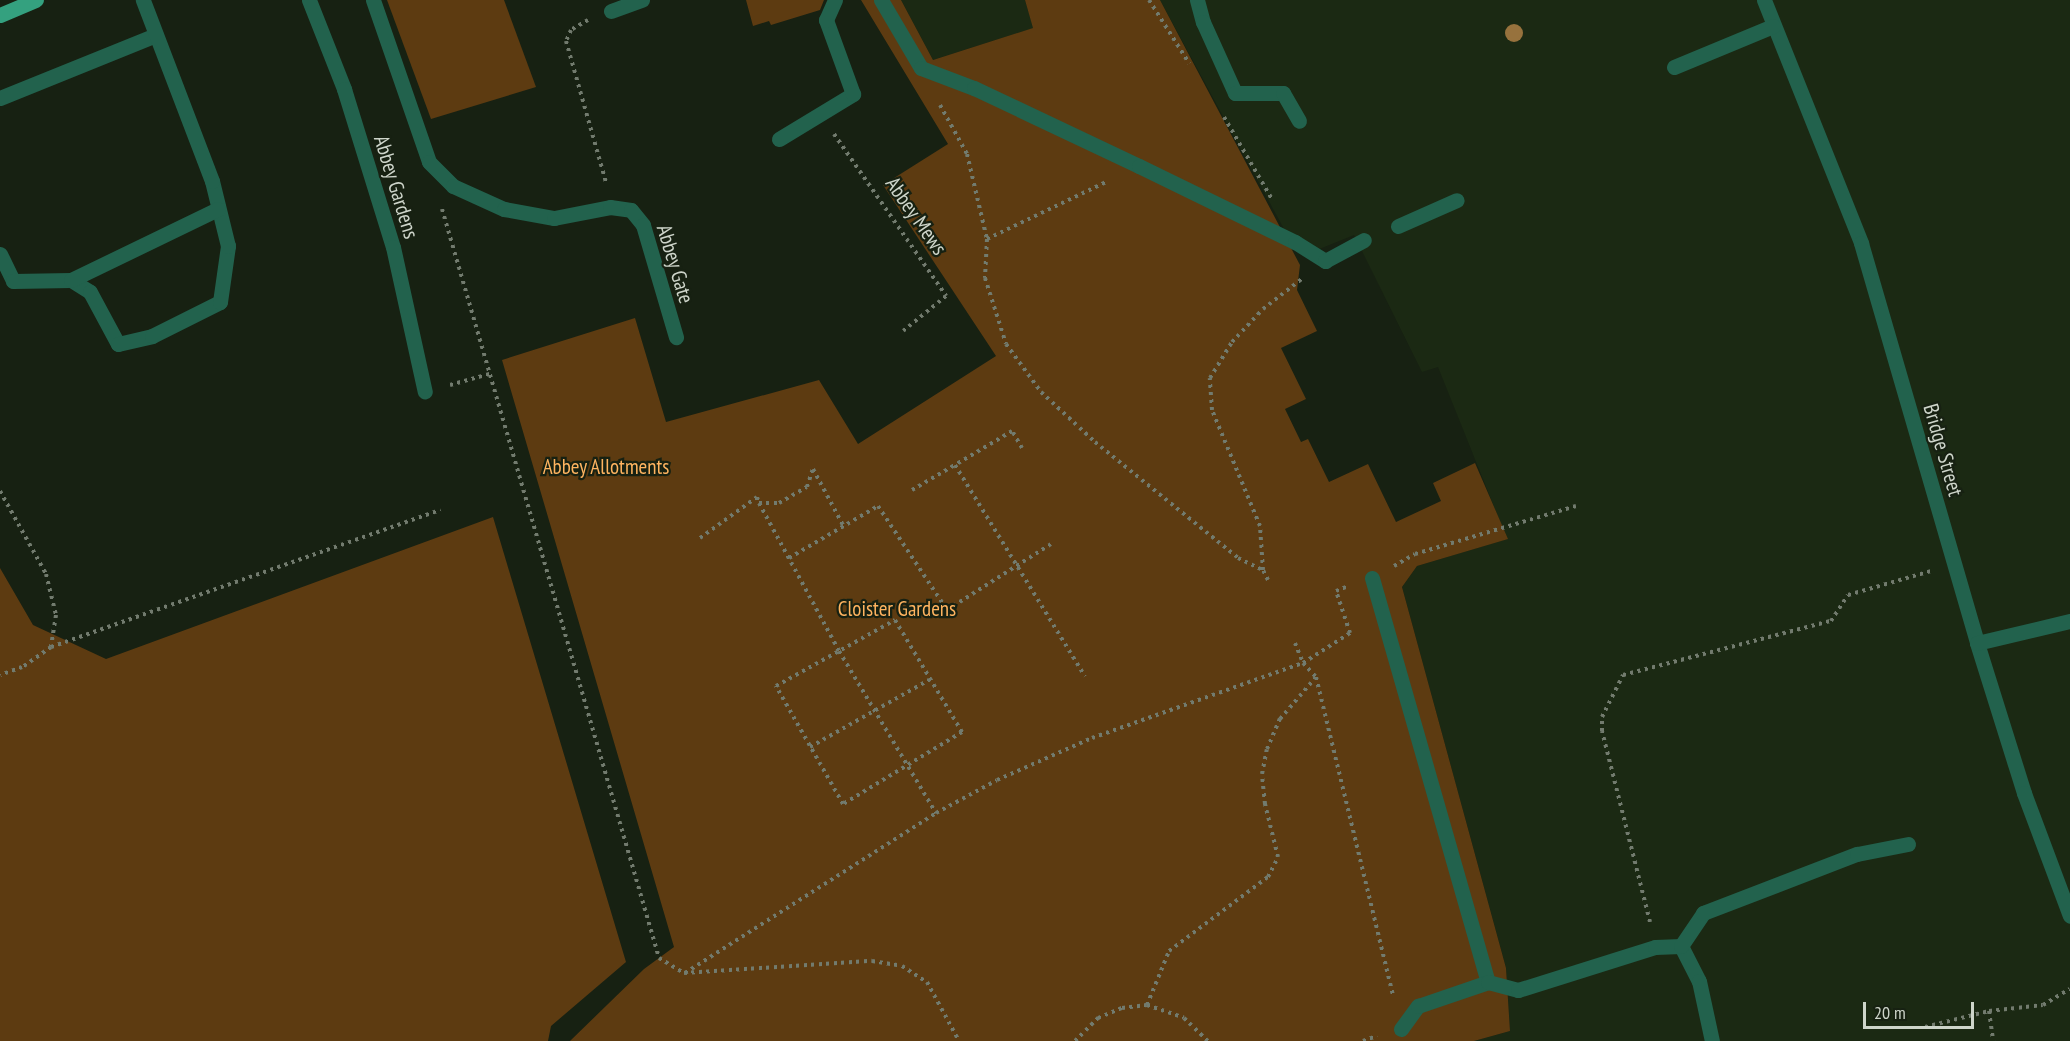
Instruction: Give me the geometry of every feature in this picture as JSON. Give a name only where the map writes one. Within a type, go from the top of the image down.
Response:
[{"type":"main road","points":[[0,15],[36,0]]},
{"type":"street","points":[[71,280],[90,292],[118,344],[152,336],[220,302],[228,246],[219,209],[143,0]]},
{"type":"street","name":"Abbey Gardens","points":[[309,0],[344,89],[393,247],[425,392]]},
{"type":"street","points":[[373,0],[429,162],[453,186],[504,209],[554,219],[609,207]]},
{"type":"street","points":[[611,11],[642,0]]},
{"type":"street","points":[[779,139],[853,94],[826,20],[835,0]]},
{"type":"street","points":[[881,0],[921,68],[974,88],[1139,166],[1295,242],[1325,261],[1364,240]]},
{"type":"street","points":[[1197,0],[1203,22],[1235,93],[1283,93],[1299,121]]},
{"type":"street","name":"Bridge Street","points":[[1764,0],[1861,243],[1977,644],[2024,793],[2070,916]]},
{"type":"street","points":[[1674,67],[1773,26]]},
{"type":"street","points":[[0,98],[156,35]]},
{"type":"street","points":[[1398,226],[1457,200]]},
{"type":"street","name":"Abbey Gate","points":[[609,207],[631,210],[643,225],[675,337]]},
{"type":"street","points":[[0,254],[13,281],[71,280],[219,209]]},
{"type":"street","points":[[1372,579],[1488,982]]},
{"type":"street","points":[[1977,644],[2070,621]]},
{"type":"street","points":[[1681,946],[1703,914],[1857,854],[1908,844]]},
{"type":"street","points":[[1401,1029],[1418,1006],[1488,982],[1518,990],[1655,947],[1681,946]]},
{"type":"street","points":[[1681,946],[1699,981],[1712,1041]]},
{"type":"path","points":[[609,207],[604,172],[566,41],[571,30],[581,22],[611,11]]},
{"type":"path","points":[[921,68],[967,154],[987,239],[985,278],[1006,344],[1041,392],[1095,442],[1238,558],[1263,570]]},
{"type":"path","name":"Abbey Mews","points":[[820,114],[946,296],[903,331]]},
{"type":"path","points":[[987,239],[1139,166]]},
{"type":"path","points":[[441,206],[659,958],[684,974],[872,961],[902,966],[927,982],[959,1041]]},
{"type":"path","points":[[1268,580],[1263,570],[1260,526],[1212,410],[1210,378],[1218,360],[1263,309],[1325,261]]},
{"type":"path","points":[[425,392],[489,374]]},
{"type":"path","points":[[912,490],[1012,431],[1022,448]]},
{"type":"path","points":[[955,465],[1085,676]]},
{"type":"path","points":[[759,503],[779,503],[807,487],[813,469],[844,527]]},
{"type":"path","points":[[0,490],[46,574],[56,615],[51,647]]},
{"type":"path","points":[[700,538],[757,497],[839,651],[905,765],[936,813]]},
{"type":"path","points":[[789,558],[878,506],[946,610],[1051,544]]},
{"type":"path","points":[[684,974],[936,813],[997,780],[1092,738],[1303,663],[1350,633],[1336,591],[1372,579],[1415,554],[1576,506]]},
{"type":"path","points":[[0,675],[22,667],[51,647],[441,510]]},
{"type":"path","points":[[1655,947],[1602,731],[1602,717],[1623,675],[1831,621],[1848,595],[1955,567]]},
{"type":"path","points":[[896,620],[929,680],[962,732],[843,804],[776,686],[839,651],[896,620]]},
{"type":"path","points":[[1295,643],[1303,663],[1316,677],[1401,1029]]},
{"type":"path","points":[[1147,1005],[1169,951],[1251,892],[1268,877],[1278,857],[1265,804],[1262,774],[1266,749],[1280,719],[1316,677]]},
{"type":"path","points":[[810,747],[929,680]]},
{"type":"path","points":[[1925,1026],[1989,1011],[2043,1005],[2070,989]]},
{"type":"path","points":[[1075,1041],[1084,1027],[1098,1018],[1122,1008],[1147,1005],[1184,1018],[1208,1041]]},
{"type":"path","points":[[1989,1011],[1993,1041]]},
{"type":"shaded area","points":[[901,0],[1025,0],[1034,28],[933,60]]},
{"type":"shaded area","points":[[1160,0],[2070,0],[2070,1041],[1474,1041],[1510,1031],[1506,968],[1402,587],[1417,566],[1507,539],[1438,367],[1422,372],[1354,235],[1317,250],[1284,229]]},
{"type":"green space","points":[[387,0],[504,0],[536,87],[431,119]]},
{"type":"green space","points":[[746,0],[824,0],[820,10],[771,25],[769,21],[753,26]]},
{"type":"green space","points":[[861,0],[901,0],[933,60],[1033,28],[1025,0],[1160,0],[1300,265],[1297,290],[1317,331],[1281,348],[1306,399],[1285,409],[1301,442],[1308,439],[1329,482],[1368,464],[1396,522],[1441,501],[1433,483],[1475,463],[1508,539],[1417,566],[1402,587],[1506,968],[1510,1031],[1474,1041],[570,1041],[644,969],[674,947],[502,360],[635,318],[666,422],[819,380],[858,444],[996,356],[883,185],[948,144]]},
{"type":"green space","points":[[493,517],[626,962],[551,1026],[548,1041],[0,1041],[0,568],[33,625],[106,659]]},
{"type":"park label","name":"Abbey Allotments","points":[[606,467]]},
{"type":"park label","name":"Cloister Gardens","points":[[897,609]]}]
